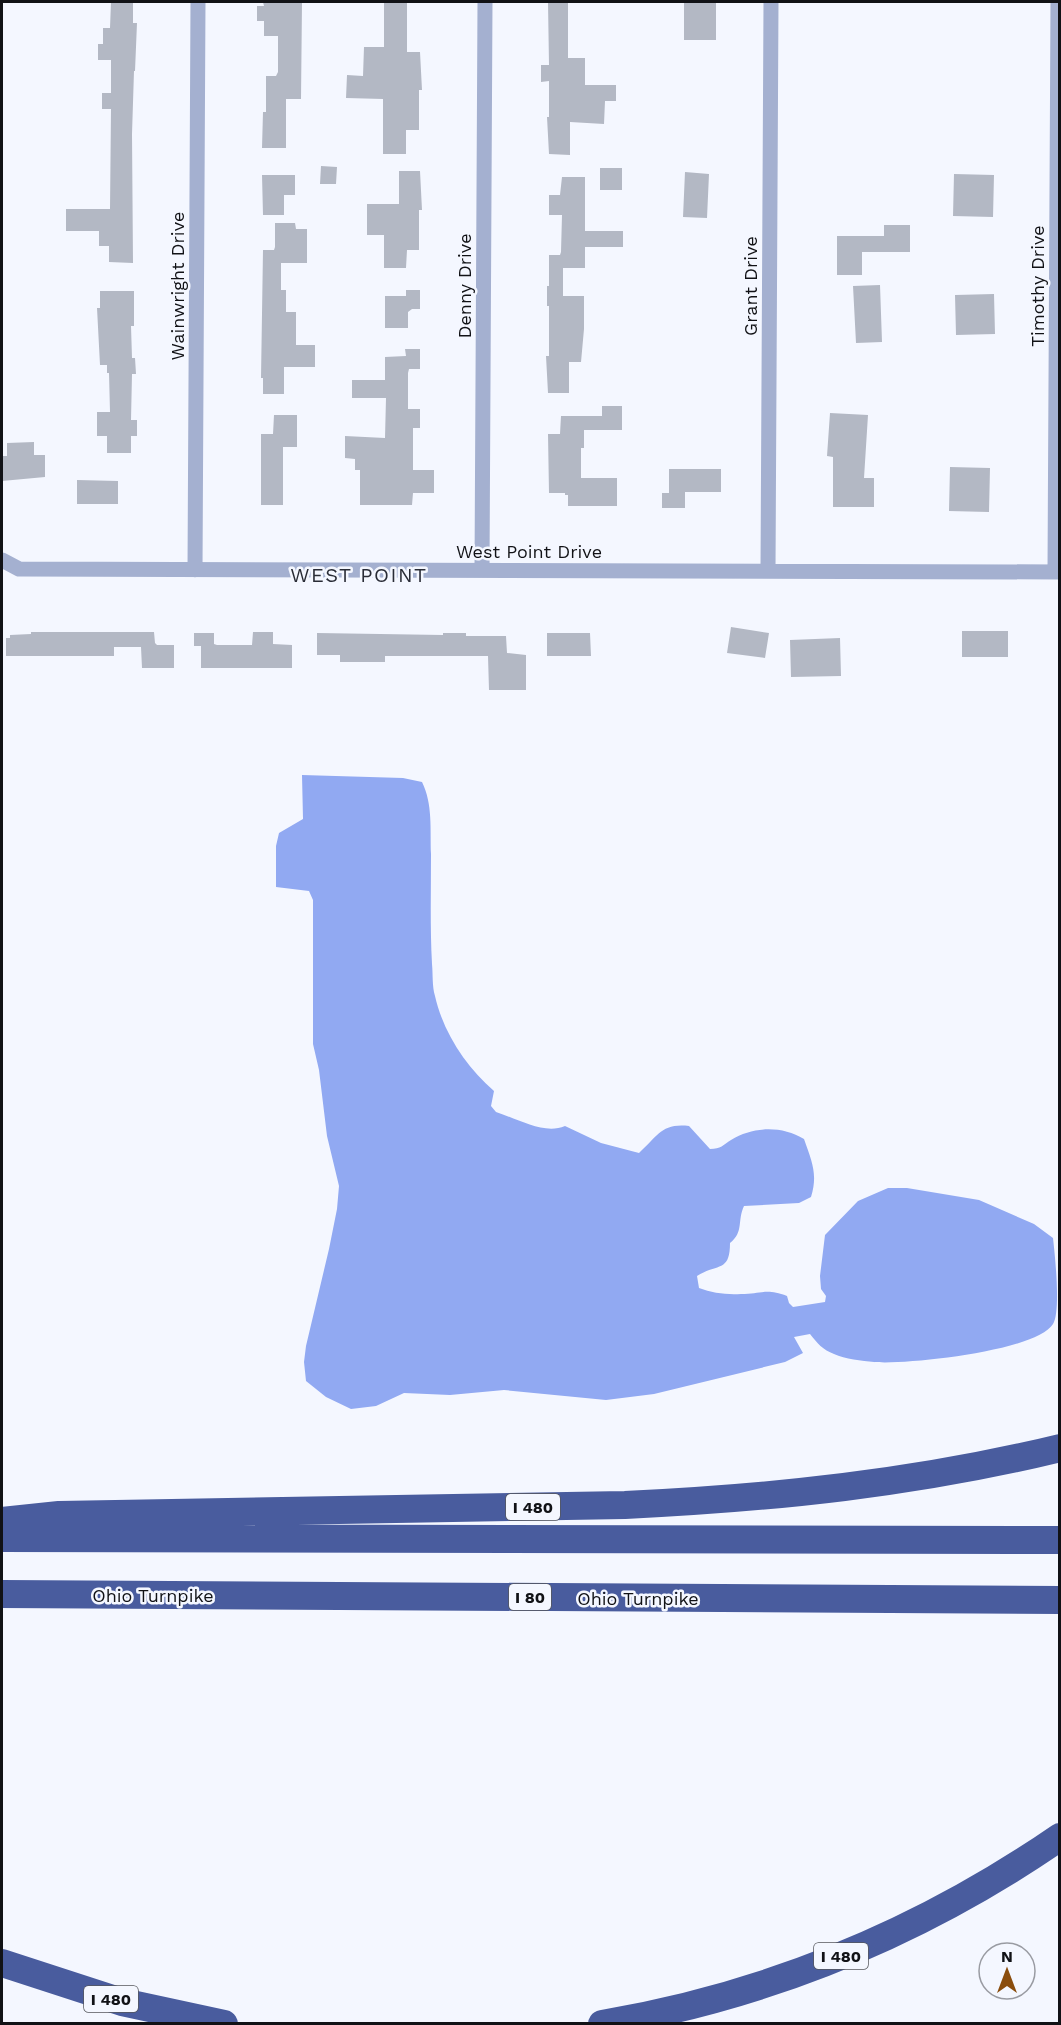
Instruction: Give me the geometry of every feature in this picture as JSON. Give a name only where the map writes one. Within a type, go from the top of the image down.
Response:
[{"type":"highway","name":"I 480","points":[[2,1521],[59,1515],[615,1506],[718,1500],[814,1491],[904,1479],[1059,1449]]},
{"type":"highway","points":[[2,1538],[1059,1540]]},
{"type":"highway","name":"Ohio Turnpike","points":[[2,1594],[1059,1600]]},
{"type":"highway","name":"I 480","points":[[602,2024],[716,1998],[847,1954],[930,1916],[1011,1869],[1059,1837]]},
{"type":"highway","name":"I 480","points":[[2,1962],[122,2002],[224,2024]]},
{"type":"street","name":"Wainwright Drive","points":[[195,570],[198,2]]},
{"type":"street","name":"Denny Drive","points":[[482,570],[485,2]]},
{"type":"street","name":"Grant Drive","points":[[768,571],[771,2]]},
{"type":"street","name":"Timothy Drive","points":[[1057,572],[1058,2]]},
{"type":"street","name":"West Point Drive","points":[[2,560],[20,569],[1057,572]]},
{"type":"water","points":[[302,775],[403,778],[422,782],[426,790],[430,817],[434,992],[444,1023],[457,1048],[474,1071],[494,1091],[491,1106],[496,1112],[548,1129],[565,1126],[601,1143],[639,1153],[661,1132],[680,1126],[689,1126],[710,1149],[719,1147],[740,1135],[758,1130],[777,1130],[804,1139],[812,1161],[814,1175],[811,1197],[799,1203],[744,1206],[739,1230],[730,1243],[728,1259],[721,1266],[697,1276],[699,1288],[730,1294],[774,1292],[787,1296],[793,1307],[825,1302],[826,1296],[821,1289],[820,1276],[825,1235],[858,1201],[888,1188],[907,1188],[979,1200],[1034,1224],[1053,1238],[1057,1308],[1053,1324],[1042,1334],[998,1349],[940,1358],[890,1362],[864,1361],[838,1356],[823,1348],[810,1334],[794,1337],[803,1353],[785,1362],[654,1394],[606,1400],[504,1390],[450,1395],[404,1393],[376,1406],[351,1409],[326,1397],[306,1381],[304,1362],[337,1209],[339,1186],[327,1136],[319,1070],[313,1044],[313,900],[309,891],[276,887],[276,846],[279,833],[303,819]]},
{"type":"building","points":[[111,2],[133,2],[133,23],[137,23],[132,134],[133,263],[109,262],[109,246],[99,246],[99,231],[66,231],[66,209],[110,209],[111,109],[102,109],[102,93],[111,93],[111,60],[98,60],[98,44],[103,44],[103,28],[110,28]]},
{"type":"building","points":[[263,2],[302,2],[301,99],[286,99],[286,148],[262,148],[263,112],[266,112],[266,76],[276,76],[278,72],[278,36],[264,36],[264,21],[257,21],[257,6],[264,6]]},
{"type":"building","points":[[384,2],[407,2],[407,52],[420,52],[422,90],[419,90],[419,130],[406,130],[406,154],[383,154],[383,99],[346,98],[347,75],[363,76],[364,47],[384,47]]},
{"type":"building","points":[[548,2],[568,2],[568,58],[585,58],[585,85],[616,85],[616,101],[605,101],[604,124],[570,122],[570,155],[549,154],[547,117],[549,117],[549,81],[541,82],[541,65],[549,65]]},
{"type":"building","points":[[684,2],[716,2],[716,40],[684,40]]},
{"type":"building","points":[[321,166],[337,167],[336,184],[320,184]]},
{"type":"building","points":[[600,168],[622,168],[622,190],[600,190]]},
{"type":"building","points":[[399,171],[420,171],[422,210],[419,210],[419,250],[407,250],[406,268],[384,268],[384,235],[367,235],[367,204],[399,204]]},
{"type":"building","points":[[685,172],[709,174],[707,218],[683,217]]},
{"type":"building","points":[[954,174],[994,175],[993,217],[953,216]]},
{"type":"building","points":[[262,175],[295,175],[295,195],[284,195],[284,215],[263,215]]},
{"type":"building","points":[[562,177],[585,177],[585,231],[623,231],[623,247],[585,247],[585,268],[563,268],[563,296],[584,296],[581,362],[569,362],[569,393],[548,393],[546,356],[549,356],[547,286],[549,286],[549,255],[560,255],[561,252],[562,215],[549,215],[549,195],[560,195]]},
{"type":"building","points":[[275,223],[295,223],[296,229],[307,229],[307,263],[281,263],[281,290],[286,290],[286,312],[296,312],[296,345],[315,345],[315,367],[284,367],[284,394],[263,394],[263,378],[261,378],[263,250],[274,250]]},
{"type":"building","points":[[884,225],[910,225],[910,252],[862,252],[862,275],[837,275],[837,236],[884,236]]},
{"type":"building","points":[[880,285],[882,342],[856,343],[853,286]]},
{"type":"building","points":[[406,290],[420,290],[420,309],[412,309],[408,312],[408,328],[385,328],[385,296],[406,296]]},
{"type":"building","points":[[100,291],[134,291],[134,326],[131,326],[132,358],[135,358],[136,374],[132,374],[131,420],[137,420],[137,436],[131,436],[131,453],[107,453],[107,436],[97,436],[97,412],[110,412],[109,373],[107,373],[107,365],[100,365],[97,308],[100,308]]},
{"type":"building","points":[[994,294],[995,334],[956,335],[955,295]]},
{"type":"building","points":[[405,349],[420,349],[420,369],[409,369],[408,373],[408,409],[420,409],[420,428],[413,428],[413,470],[434,470],[434,493],[413,493],[412,505],[360,505],[360,470],[355,470],[355,459],[345,458],[345,436],[385,438],[386,398],[352,398],[352,380],[385,380],[385,357],[406,356]]},
{"type":"building","points":[[602,406],[622,406],[622,430],[584,430],[584,448],[581,448],[581,478],[617,478],[617,506],[568,506],[568,495],[549,493],[548,434],[560,434],[561,416],[602,416]]},
{"type":"building","points":[[830,413],[868,415],[864,478],[874,478],[874,507],[833,507],[833,457],[827,456]]},
{"type":"building","points":[[274,415],[297,415],[297,447],[283,447],[283,505],[261,505],[261,434],[273,434]]},
{"type":"building","points":[[34,442],[34,455],[45,455],[45,477],[2,481],[2,456],[7,456],[7,443]]},
{"type":"building","points":[[950,467],[990,468],[989,512],[949,511]]},
{"type":"building","points":[[669,469],[721,469],[721,492],[685,492],[685,508],[662,508],[662,493],[669,493]]},
{"type":"building","points":[[77,480],[118,481],[118,504],[77,504]]},
{"type":"building","points":[[731,627],[769,633],[765,658],[727,653]]},
{"type":"building","points":[[962,631],[1008,631],[1008,657],[962,657]]},
{"type":"building","points":[[31,632],[154,632],[157,645],[174,645],[174,668],[142,668],[141,647],[114,647],[114,656],[6,656],[6,638],[10,638],[10,635],[31,634]]},
{"type":"building","points":[[253,632],[273,632],[273,644],[292,645],[292,668],[201,668],[201,646],[194,646],[194,633],[214,633],[214,644],[217,645],[252,645]]},
{"type":"building","points":[[317,633],[443,635],[443,633],[466,633],[466,636],[506,636],[507,653],[526,655],[526,690],[489,690],[488,656],[385,656],[385,662],[340,662],[340,655],[317,655]]},
{"type":"building","points":[[547,633],[590,633],[591,656],[547,656]]},
{"type":"building","points":[[840,638],[841,676],[791,677],[790,640]]},
{"type":"district","name":"WEST POINT","points":[[359,575]]}]
